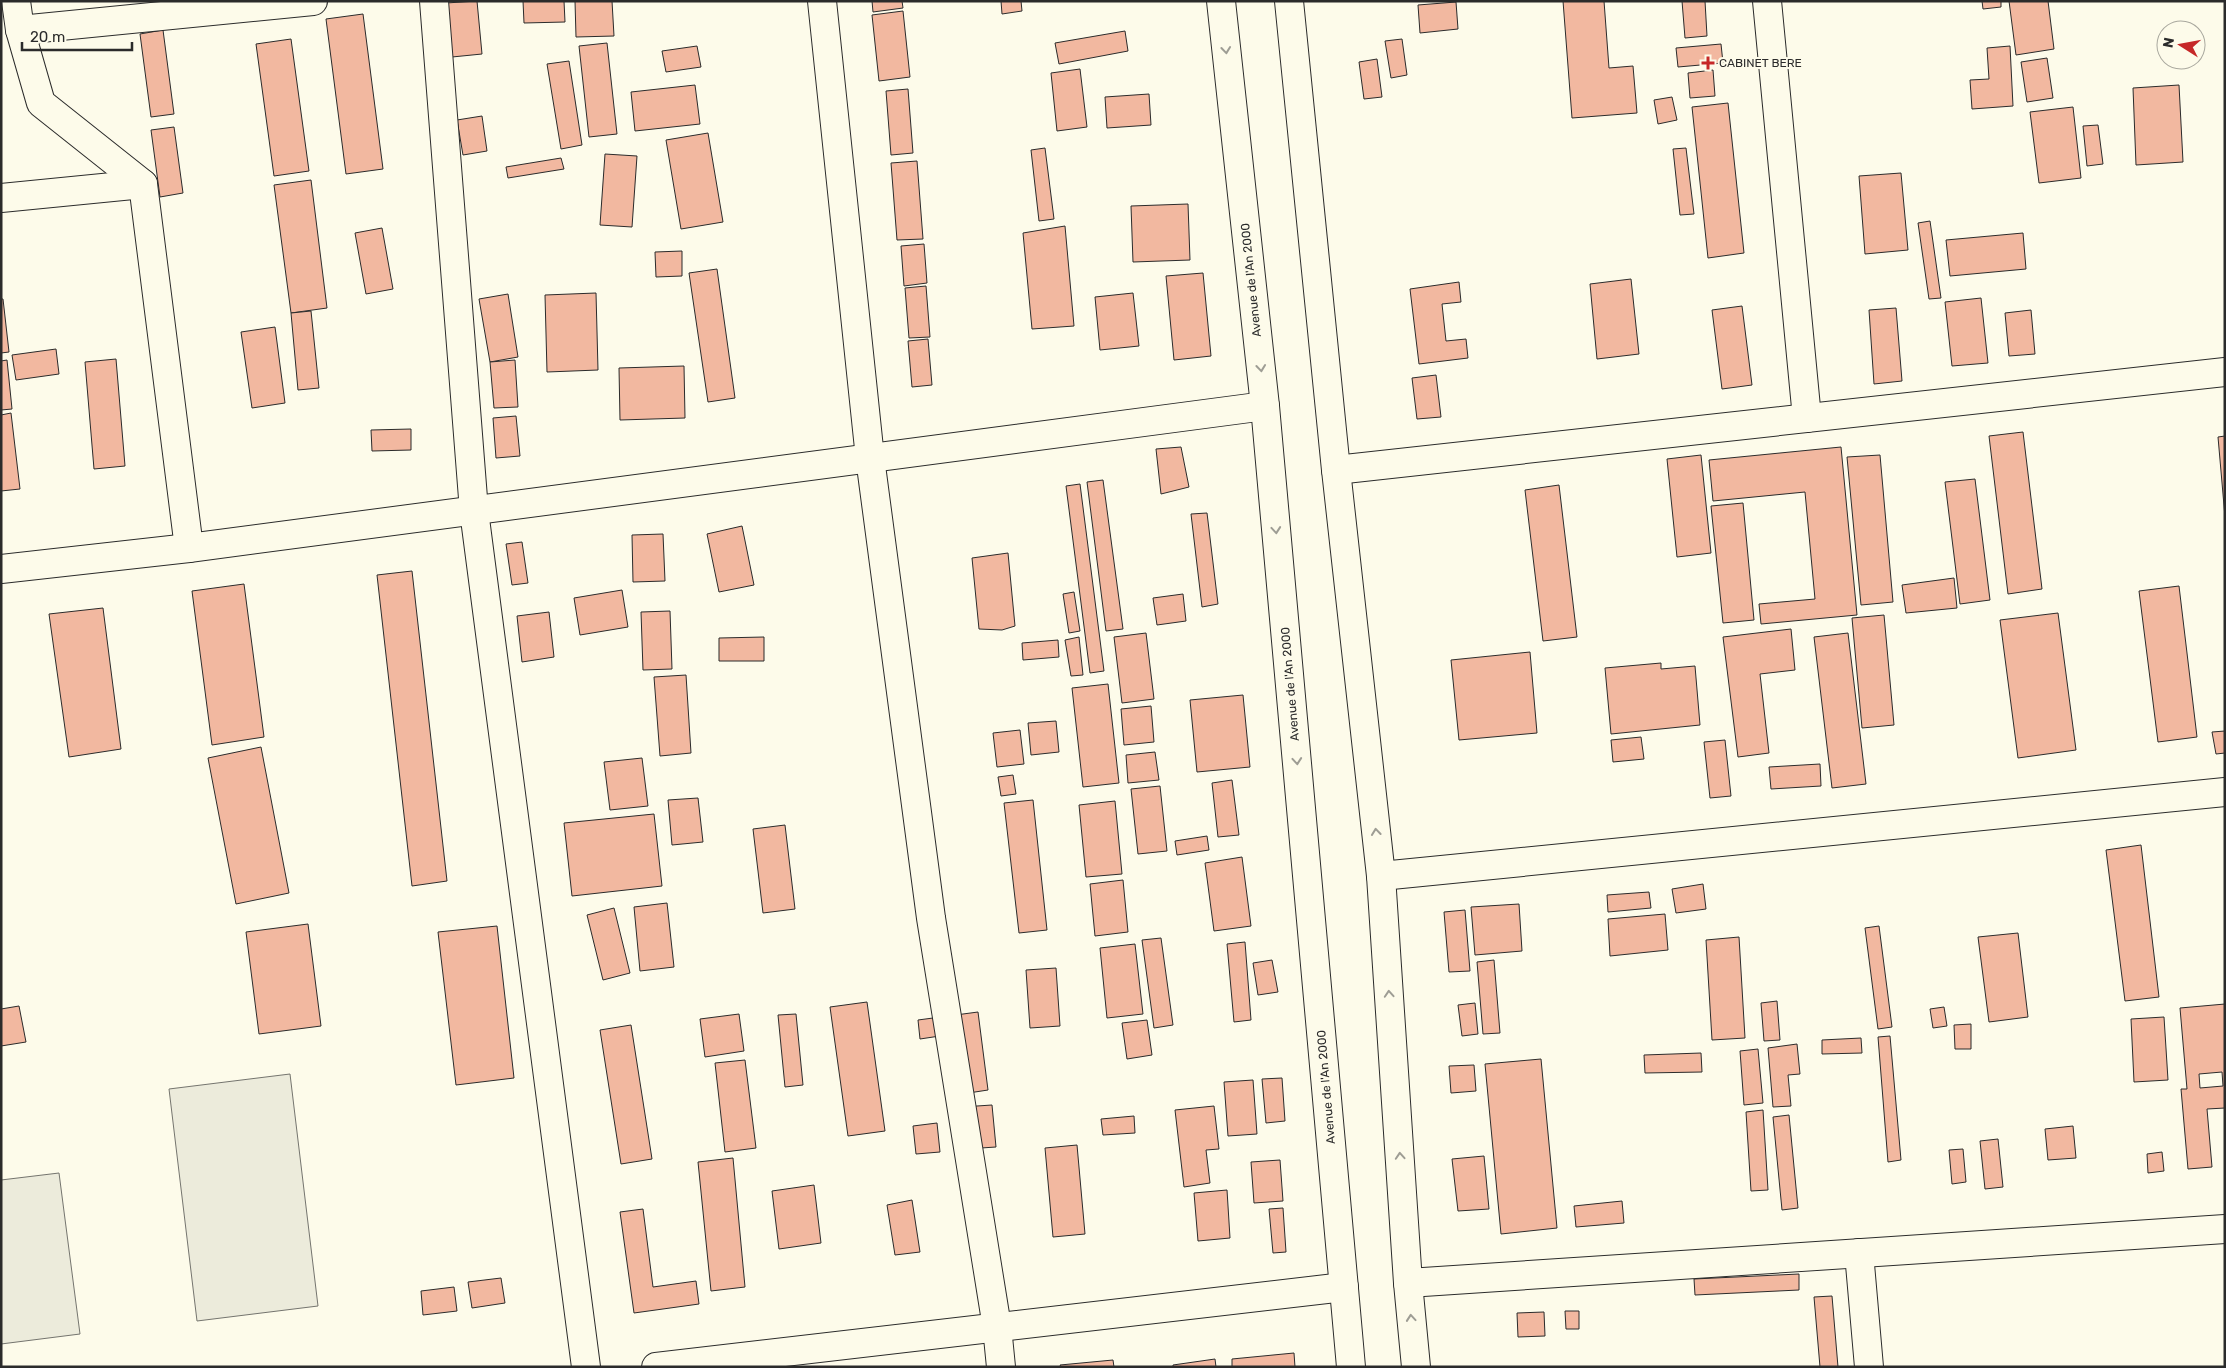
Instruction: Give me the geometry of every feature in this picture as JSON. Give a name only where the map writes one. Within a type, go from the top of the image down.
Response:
[{"type":"street","points":[[16,1],[20,30],[41,103],[143,184],[190,548]]},
{"type":"street","points":[[20,30],[313,1]]},
{"type":"street","points":[[434,1],[474,511],[586,1367]]},
{"type":"street","points":[[822,1],[870,458],[931,918],[997,1327],[1001,1367]]},
{"type":"street","name":"Avenue de l'An 2000","points":[[1221,1],[1265,406],[1351,1367]]},
{"type":"street","points":[[1288,1],[1336,470],[1381,876],[1408,1283],[1416,1367]]},
{"type":"street","points":[[1767,1],[1807,418]]},
{"type":"street","points":[[1,198],[143,184]]},
{"type":"street","points":[[1336,470],[2225,372]]},
{"type":"street","points":[[1,569],[190,548],[1265,406]]},
{"type":"street","points":[[1381,876],[2225,792]]},
{"type":"street","points":[[1408,1283],[2225,1229]]},
{"type":"street","points":[[1858,1253],[1869,1367]]},
{"type":"street","points":[[656,1367],[1344,1287]]},
{"type":"shaded area","points":[[290,1074],[318,1306],[197,1321],[169,1089]]},
{"type":"shaded area","points":[[59,1173],[80,1334],[1,1344],[1,1180]]},
{"type":"building","points":[[477,1],[482,54],[452,57],[446,3]]},
{"type":"building","points":[[523,1],[564,1],[565,22],[524,23]]},
{"type":"building","points":[[575,1],[612,1],[614,36],[576,37]]},
{"type":"building","points":[[872,1],[902,1],[903,8],[873,12]]},
{"type":"building","points":[[1001,1],[1021,1],[1022,11],[1002,14]]},
{"type":"building","points":[[1563,1],[1604,1],[1609,68],[1633,66],[1637,113],[1572,118]]},
{"type":"building","points":[[1682,1],[1705,1],[1707,36],[1685,38]]},
{"type":"building","points":[[1982,1],[2001,1],[2001,7],[1983,9]]},
{"type":"building","points":[[2009,1],[2048,1],[2054,49],[2016,55]]},
{"type":"building","points":[[1456,2],[1458,29],[1420,33],[1418,5]]},
{"type":"building","points":[[903,11],[910,77],[879,81],[872,15]]},
{"type":"building","points":[[363,14],[383,169],[346,174],[326,19]]},
{"type":"building","points":[[163,30],[174,114],[151,117],[140,34]]},
{"type":"building","points":[[1125,31],[1128,51],[1059,64],[1055,43]]},
{"type":"building","points":[[291,39],[309,171],[274,176],[256,44]]},
{"type":"building","points":[[1402,39],[1407,75],[1391,78],[1385,41]]},
{"type":"building","points":[[607,43],[617,134],[589,137],[579,46]]},
{"type":"building","points":[[1721,44],[1723,63],[1678,67],[1676,48]]},
{"type":"building","points":[[697,46],[701,67],[666,72],[662,51]]},
{"type":"building","points":[[2010,46],[2013,106],[1972,109],[1970,80],[1989,79],[1987,48]]},
{"type":"building","points":[[2047,58],[2053,98],[2027,102],[2021,62]]},
{"type":"building","points":[[1377,59],[1382,97],[1364,99],[1359,62]]},
{"type":"building","points":[[569,61],[582,145],[561,149],[547,64]]},
{"type":"building","points":[[1080,69],[1087,127],[1057,131],[1051,73]]},
{"type":"building","points":[[1713,70],[1715,96],[1690,98],[1688,73]]},
{"type":"building","points":[[695,85],[700,124],[635,131],[631,92]]},
{"type":"building","points":[[2179,85],[2183,162],[2136,165],[2133,88]]},
{"type":"building","points":[[908,89],[913,153],[891,155],[886,91]]},
{"type":"building","points":[[1149,94],[1151,125],[1107,128],[1105,97]]},
{"type":"building","points":[[1672,97],[1677,120],[1658,124],[1654,100]]},
{"type":"building","points":[[1728,103],[1744,253],[1708,258],[1692,107]]},
{"type":"building","points":[[2073,107],[2081,178],[2039,183],[2030,112]]},
{"type":"building","points":[[482,116],[487,151],[463,155],[457,120]]},
{"type":"building","points":[[2098,125],[2103,164],[2087,166],[2083,126]]},
{"type":"building","points":[[174,127],[183,193],[160,197],[151,130]]},
{"type":"building","points":[[708,133],[723,222],[681,229],[666,140]]},
{"type":"building","points":[[1045,148],[1054,219],[1039,221],[1031,150]]},
{"type":"building","points":[[1686,148],[1694,214],[1680,215],[1673,149]]},
{"type":"building","points":[[605,154],[637,156],[632,227],[600,225]]},
{"type":"building","points":[[561,158],[564,169],[508,178],[506,167]]},
{"type":"building","points":[[917,161],[923,239],[897,240],[891,163]]},
{"type":"building","points":[[1901,173],[1908,250],[1865,254],[1859,176]]},
{"type":"building","points":[[311,180],[327,308],[291,313],[274,185]]},
{"type":"building","points":[[1188,204],[1190,260],[1133,262],[1131,206]]},
{"type":"building","points":[[1930,221],[1941,298],[1929,299],[1918,223]]},
{"type":"building","points":[[1065,226],[1074,326],[1032,329],[1023,233]]},
{"type":"building","points":[[382,228],[393,289],[366,294],[355,233]]},
{"type":"building","points":[[2023,233],[2026,269],[1950,276],[1946,240]]},
{"type":"building","points":[[924,244],[927,283],[904,286],[901,246]]},
{"type":"building","points":[[682,251],[682,276],[656,277],[655,252]]},
{"type":"building","points":[[717,269],[735,398],[708,402],[689,273]]},
{"type":"building","points":[[1203,273],[1211,356],[1174,360],[1166,276]]},
{"type":"building","points":[[1631,279],[1639,354],[1597,359],[1590,284]]},
{"type":"building","points":[[1459,282],[1461,302],[1442,304],[1446,341],[1466,339],[1468,358],[1419,364],[1410,289]]},
{"type":"building","points":[[926,286],[930,337],[909,338],[905,288]]},
{"type":"building","points":[[596,293],[598,370],[547,372],[545,295]]},
{"type":"building","points":[[1133,293],[1139,346],[1100,350],[1095,297]]},
{"type":"building","points":[[508,294],[518,357],[490,362],[479,299]]},
{"type":"building","points":[[1981,298],[1988,363],[1952,366],[1945,302]]},
{"type":"building","points":[[1,299],[3,299],[9,352],[1,353]]},
{"type":"building","points":[[1742,306],[1752,385],[1722,389],[1712,310]]},
{"type":"building","points":[[1896,308],[1902,381],[1874,384],[1869,310]]},
{"type":"building","points":[[2031,310],[2035,354],[2009,356],[2005,313]]},
{"type":"building","points":[[311,311],[319,388],[298,390],[291,313]]},
{"type":"building","points":[[275,327],[285,403],[252,408],[241,332]]},
{"type":"building","points":[[928,339],[932,385],[912,387],[908,341]]},
{"type":"building","points":[[56,349],[59,374],[16,380],[12,355]]},
{"type":"building","points":[[116,359],[125,466],[94,469],[85,362]]},
{"type":"building","points":[[7,360],[12,409],[1,410],[1,361]]},
{"type":"building","points":[[515,360],[518,407],[494,408],[490,362]]},
{"type":"building","points":[[684,366],[685,418],[620,420],[619,368]]},
{"type":"building","points":[[1436,375],[1441,417],[1417,419],[1412,378]]},
{"type":"building","points":[[11,413],[20,489],[1,491],[1,415]]},
{"type":"building","points":[[516,416],[520,456],[496,458],[493,418]]},
{"type":"building","points":[[411,429],[411,450],[372,451],[371,430]]},
{"type":"building","points":[[2023,432],[2042,589],[2008,594],[1989,436]]},
{"type":"building","points":[[2225,436],[2225,517],[2218,437]]},
{"type":"building","points":[[1181,447],[1189,487],[1161,494],[1156,449]]},
{"type":"building","points":[[1841,447],[1857,615],[1761,624],[1759,604],[1815,599],[1805,492],[1713,501],[1709,460]]},
{"type":"building","points":[[1701,455],[1711,553],[1677,557],[1667,459]]},
{"type":"building","points":[[1880,455],[1893,602],[1861,605],[1847,457]]},
{"type":"building","points":[[1975,479],[1990,600],[1960,604],[1945,482]]},
{"type":"building","points":[[1103,480],[1123,629],[1106,631],[1087,482]]},
{"type":"building","points":[[1080,484],[1104,671],[1090,673],[1066,486]]},
{"type":"building","points":[[1559,485],[1577,637],[1543,641],[1525,490]]},
{"type":"building","points":[[1743,503],[1754,620],[1723,623],[1711,506]]},
{"type":"building","points":[[1207,513],[1218,604],[1202,607],[1191,514]]},
{"type":"building","points":[[742,526],[754,585],[719,592],[707,534]]},
{"type":"building","points":[[663,534],[665,581],[633,582],[632,535]]},
{"type":"building","points":[[522,542],[528,583],[512,585],[506,544]]},
{"type":"building","points":[[1008,553],[1015,626],[1002,630],[979,629],[972,558]]},
{"type":"building","points":[[412,571],[447,881],[412,886],[377,575]]},
{"type":"building","points":[[1954,578],[1957,608],[1906,613],[1902,585]]},
{"type":"building","points":[[244,584],[264,737],[212,745],[192,591]]},
{"type":"building","points":[[2179,586],[2197,737],[2158,742],[2139,591]]},
{"type":"building","points":[[622,590],[628,627],[580,635],[574,598]]},
{"type":"building","points":[[1074,592],[1080,631],[1069,633],[1063,594]]},
{"type":"building","points":[[1183,594],[1186,621],[1157,625],[1153,598]]},
{"type":"building","points":[[103,608],[121,749],[69,757],[49,614]]},
{"type":"building","points":[[670,611],[672,669],[643,670],[641,612]]},
{"type":"building","points":[[549,612],[554,657],[522,662],[517,616]]},
{"type":"building","points":[[2058,613],[2076,750],[2018,758],[2000,620]]},
{"type":"building","points":[[1884,615],[1894,725],[1862,728],[1852,618]]},
{"type":"building","points":[[1791,629],[1795,670],[1760,674],[1769,753],[1738,757],[1723,637]]},
{"type":"building","points":[[1146,633],[1154,699],[1122,703],[1114,637]]},
{"type":"building","points":[[1848,633],[1866,784],[1832,788],[1814,637]]},
{"type":"building","points":[[764,637],[764,661],[719,661],[719,638]]},
{"type":"building","points":[[1079,637],[1083,675],[1071,676],[1065,640]]},
{"type":"building","points":[[1058,640],[1059,657],[1023,660],[1022,643]]},
{"type":"building","points":[[1530,652],[1537,733],[1459,740],[1451,660]]},
{"type":"building","points":[[1661,663],[1661,669],[1695,666],[1700,725],[1611,734],[1605,668]]},
{"type":"building","points":[[686,675],[691,753],[660,756],[654,677]]},
{"type":"building","points":[[1108,684],[1119,783],[1083,787],[1072,688]]},
{"type":"building","points":[[1243,695],[1250,767],[1197,772],[1190,700]]},
{"type":"building","points":[[1151,706],[1154,742],[1124,745],[1121,709]]},
{"type":"building","points":[[1056,721],[1059,752],[1031,755],[1028,723]]},
{"type":"building","points":[[1020,730],[1024,764],[997,767],[993,733]]},
{"type":"building","points":[[2225,731],[2225,753],[2216,754],[2212,732]]},
{"type":"building","points":[[1641,737],[1644,759],[1613,762],[1611,740]]},
{"type":"building","points":[[1725,740],[1731,796],[1710,798],[1704,742]]},
{"type":"building","points":[[261,747],[289,893],[236,904],[208,758]]},
{"type":"building","points":[[1155,752],[1159,780],[1128,783],[1126,755]]},
{"type":"building","points":[[642,758],[648,806],[610,810],[604,762]]},
{"type":"building","points":[[1820,764],[1821,786],[1771,789],[1769,767]]},
{"type":"building","points":[[1013,775],[1016,794],[1001,796],[998,777]]},
{"type":"building","points":[[1232,780],[1239,835],[1218,837],[1212,783]]},
{"type":"building","points":[[1160,786],[1167,851],[1138,854],[1131,789]]},
{"type":"building","points":[[698,798],[703,842],[672,845],[668,800]]},
{"type":"building","points":[[1033,800],[1047,930],[1019,933],[1004,803]]},
{"type":"building","points":[[1115,801],[1122,874],[1086,877],[1079,805]]},
{"type":"building","points":[[654,814],[662,886],[572,896],[564,823]]},
{"type":"building","points":[[785,825],[795,909],[763,913],[753,829]]},
{"type":"building","points":[[1207,836],[1209,850],[1177,855],[1175,841]]},
{"type":"building","points":[[2141,845],[2159,997],[2125,1001],[2106,850]]},
{"type":"building","points":[[1242,857],[1251,926],[1214,931],[1205,863]]},
{"type":"building","points":[[1123,880],[1128,932],[1095,936],[1090,884]]},
{"type":"building","points":[[1703,884],[1706,909],[1676,913],[1672,889]]},
{"type":"building","points":[[1649,892],[1651,908],[1608,912],[1607,895]]},
{"type":"building","points":[[667,903],[674,967],[640,971],[634,907]]},
{"type":"building","points":[[1519,904],[1522,951],[1475,955],[1471,907]]},
{"type":"building","points":[[614,908],[630,973],[603,980],[587,915]]},
{"type":"building","points":[[1465,910],[1470,971],[1449,972],[1444,912]]},
{"type":"building","points":[[1665,914],[1668,950],[1610,956],[1608,919]]},
{"type":"building","points":[[308,924],[321,1026],[259,1034],[246,932]]},
{"type":"building","points":[[497,926],[514,1078],[456,1085],[438,932]]},
{"type":"building","points":[[1879,926],[1892,1027],[1878,1029],[1865,928]]},
{"type":"building","points":[[2018,933],[2028,1017],[1989,1022],[1978,937]]},
{"type":"building","points":[[1739,937],[1745,1038],[1712,1040],[1706,940]]},
{"type":"building","points":[[1161,938],[1173,1025],[1154,1028],[1142,940]]},
{"type":"building","points":[[1245,942],[1251,1020],[1234,1022],[1227,944]]},
{"type":"building","points":[[1135,944],[1143,1014],[1107,1018],[1100,948]]},
{"type":"building","points":[[1272,960],[1278,992],[1258,995],[1253,963]]},
{"type":"building","points":[[1494,960],[1500,1033],[1483,1034],[1477,962]]},
{"type":"building","points":[[1056,968],[1060,1026],[1030,1028],[1026,970]]},
{"type":"building","points":[[1777,1001],[1780,1040],[1764,1041],[1761,1003]]},
{"type":"building","points":[[867,1002],[885,1131],[848,1136],[830,1007]]},
{"type":"building","points":[[1475,1003],[1478,1034],[1462,1036],[1458,1005]]},
{"type":"building","points":[[2225,1004],[2225,1108],[2207,1109],[2212,1167],[2188,1169],[2181,1089],[2187,1089],[2180,1008]],"holes":[[[2222,1072],[2223,1086],[2200,1088],[2199,1074]]]},
{"type":"building","points":[[19,1006],[26,1042],[1,1046],[1,1009]]},
{"type":"building","points":[[1944,1007],[1947,1026],[1933,1028],[1930,1009]]},
{"type":"building","points":[[978,1012],[988,1090],[962,1094],[953,1034],[920,1039],[918,1020]]},
{"type":"building","points":[[739,1014],[744,1051],[705,1057],[700,1019]]},
{"type":"building","points":[[796,1014],[803,1085],[785,1087],[778,1015]]},
{"type":"building","points":[[2164,1017],[2168,1080],[2134,1082],[2131,1019]]},
{"type":"building","points":[[1147,1020],[1152,1055],[1127,1059],[1122,1023]]},
{"type":"building","points":[[1971,1024],[1971,1049],[1955,1049],[1954,1025]]},
{"type":"building","points":[[631,1025],[652,1159],[621,1164],[600,1030]]},
{"type":"building","points":[[1890,1036],[1901,1160],[1888,1162],[1878,1037]]},
{"type":"building","points":[[1861,1038],[1862,1053],[1822,1054],[1822,1040]]},
{"type":"building","points":[[1797,1044],[1800,1074],[1788,1075],[1791,1106],[1773,1107],[1768,1048]]},
{"type":"building","points":[[1758,1049],[1763,1103],[1744,1105],[1740,1051]]},
{"type":"building","points":[[1701,1053],[1702,1072],[1645,1073],[1644,1055]]},
{"type":"building","points":[[1541,1059],[1557,1228],[1501,1234],[1485,1064]]},
{"type":"building","points":[[745,1060],[756,1148],[725,1152],[715,1063]]},
{"type":"building","points":[[1474,1065],[1476,1091],[1451,1093],[1449,1066]]},
{"type":"building","points":[[1282,1078],[1285,1121],[1266,1123],[1262,1079]]},
{"type":"building","points":[[1253,1080],[1257,1134],[1228,1136],[1224,1082]]},
{"type":"building","points":[[992,1105],[996,1147],[966,1149],[962,1107]]},
{"type":"building","points":[[1214,1106],[1219,1149],[1206,1150],[1210,1183],[1184,1187],[1175,1110]]},
{"type":"building","points":[[1763,1110],[1768,1190],[1751,1191],[1746,1112]]},
{"type":"building","points":[[1789,1115],[1798,1208],[1782,1210],[1773,1117]]},
{"type":"building","points":[[1134,1116],[1135,1133],[1103,1135],[1101,1119]]},
{"type":"building","points":[[937,1123],[940,1152],[916,1154],[913,1126]]},
{"type":"building","points":[[2073,1126],[2076,1158],[2048,1160],[2045,1129]]},
{"type":"building","points":[[1998,1139],[2003,1187],[1985,1189],[1980,1141]]},
{"type":"building","points":[[1077,1145],[1085,1234],[1053,1237],[1045,1148]]},
{"type":"building","points":[[1963,1149],[1966,1182],[1952,1184],[1949,1150]]},
{"type":"building","points":[[2162,1152],[2164,1171],[2148,1173],[2147,1154]]},
{"type":"building","points":[[1484,1156],[1489,1209],[1458,1211],[1452,1159]]},
{"type":"building","points":[[733,1158],[745,1287],[711,1291],[698,1162]]},
{"type":"building","points":[[1280,1160],[1283,1201],[1254,1203],[1251,1162]]},
{"type":"building","points":[[814,1185],[821,1243],[779,1249],[772,1191]]},
{"type":"building","points":[[1227,1190],[1230,1238],[1198,1241],[1194,1193]]},
{"type":"building","points":[[912,1200],[920,1252],[895,1255],[887,1205]]},
{"type":"building","points":[[1622,1201],[1624,1223],[1576,1227],[1574,1206]]},
{"type":"building","points":[[1283,1208],[1286,1252],[1273,1253],[1269,1209]]},
{"type":"building","points":[[643,1209],[653,1287],[696,1281],[699,1304],[634,1313],[620,1212]]},
{"type":"building","points":[[1799,1274],[1799,1290],[1695,1295],[1694,1279]]},
{"type":"building","points":[[501,1278],[505,1303],[472,1308],[468,1282]]},
{"type":"building","points":[[454,1287],[457,1311],[423,1315],[421,1291]]},
{"type":"building","points":[[1832,1296],[1838,1367],[1820,1367],[1814,1297]]},
{"type":"building","points":[[1565,1311],[1579,1311],[1579,1329],[1566,1329]]},
{"type":"building","points":[[1544,1312],[1545,1336],[1518,1337],[1517,1313]]},
{"type":"building","points":[[1294,1353],[1295,1367],[1232,1367],[1232,1359]]},
{"type":"building","points":[[1215,1359],[1216,1367],[1173,1367],[1173,1365]]},
{"type":"building","points":[[1113,1360],[1114,1367],[1061,1367],[1060,1365]]},
{"type":"place","name":"CABINET BERE","points":[[1708,63]]}]
